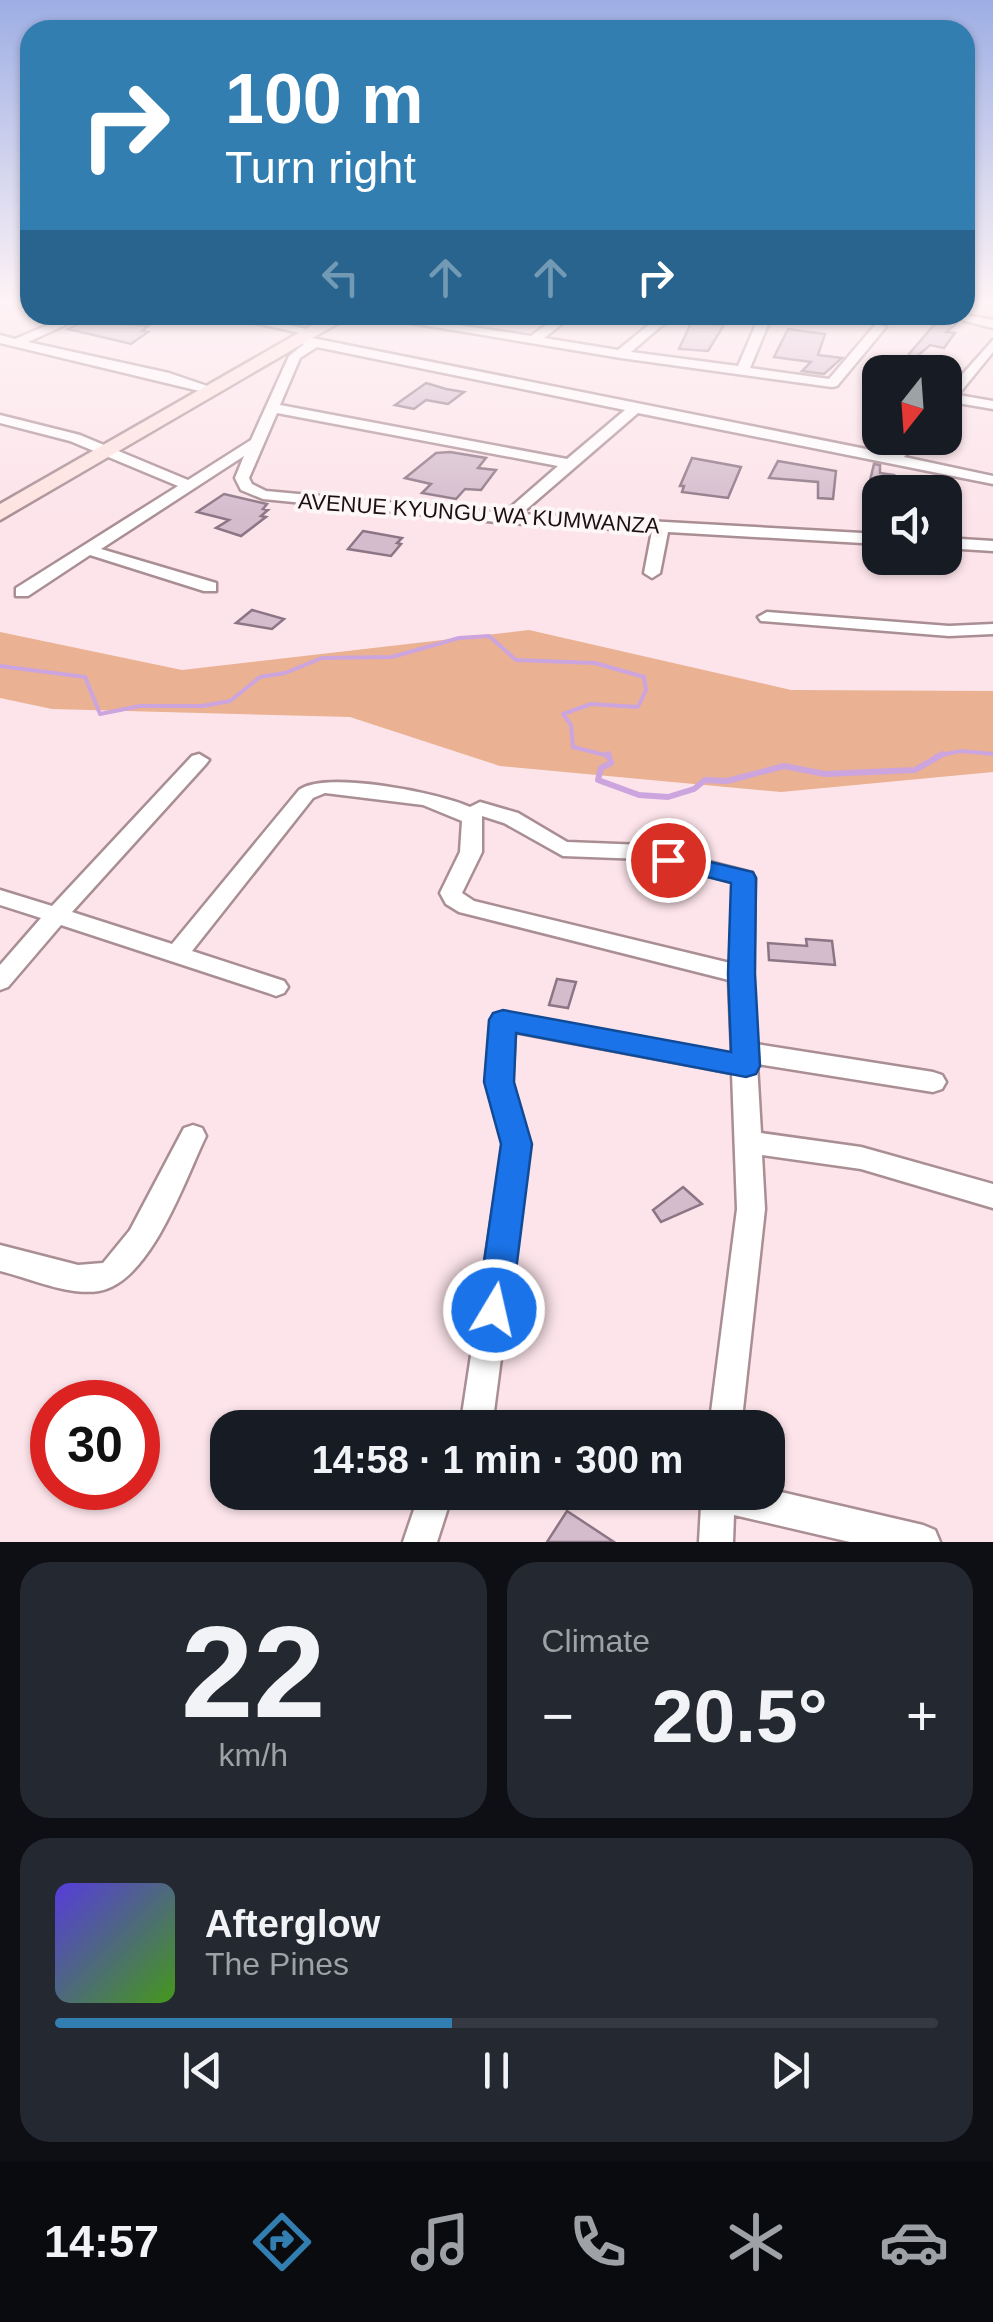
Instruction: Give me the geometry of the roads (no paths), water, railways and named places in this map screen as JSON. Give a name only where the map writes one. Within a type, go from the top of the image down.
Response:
[{"type":"street","points":[[150,373],[212,390]]},
{"type":"street","points":[[0,513],[238,373]]},
{"type":"street","name":"AVENUE KYUNGU WA KUMWANZA","points":[[288,373],[242,478],[246,487],[263,495],[507,518],[862,538]]},
{"type":"street","points":[[483,373],[635,408],[993,480]]},
{"type":"street","points":[[757,373],[832,383],[841,373]]},
{"type":"street","points":[[962,401],[993,404]]},
{"type":"street","points":[[273,408],[569,464]]},
{"type":"street","points":[[507,518],[635,408]]},
{"type":"street","points":[[0,419],[75,438],[186,484]]},
{"type":"street","points":[[22,592],[254,444]]},
{"type":"street","points":[[894,459],[898,455]]},
{"type":"street","points":[[652,573],[661,526]]},
{"type":"street","points":[[962,544],[993,546]]},
{"type":"street","points":[[90,550],[210,586]]},
{"type":"street","points":[[767,617],[949,630],[993,629]]},
{"type":"street","points":[[0,980],[200,760]]},
{"type":"street","points":[[177,954],[306,794],[325,787],[438,802],[462,809],[473,818],[471,852],[451,893],[454,900],[741,974]]},
{"type":"street","points":[[480,808],[511,818],[564,849],[643,852],[744,878],[741,974],[751,1209],[728,1410]]},
{"type":"street","points":[[0,897],[276,987]]},
{"type":"street","points":[[478,1410],[516,1144],[499,1082],[503,1020],[746,1059],[933,1082]]},
{"type":"street","points":[[0,1258],[96,1280],[114,1274],[132,1251],[193,1136]]},
{"type":"street","points":[[750,1142],[861,1158],[993,1196]]},
{"type":"street","points":[[420,1542],[432,1510]]},
{"type":"street","points":[[715,1510],[716,1542]]},
{"type":"street","points":[[784,1510],[923,1542]]},
{"type":"waterway","points":[[0,666],[85,677],[100,714],[140,706],[202,706],[230,701],[260,677],[285,673],[322,658],[392,657],[459,638],[489,636],[516,660],[595,663],[644,677],[646,690],[638,707],[591,704],[563,714],[571,725],[573,747],[609,756]]},
{"type":"waterway","points":[[941,755],[961,751],[993,754]]},
{"type":"waterway","points":[[609,756],[611,763],[601,768],[598,780],[639,795],[668,797],[694,789],[705,780],[727,781],[784,766],[825,774],[915,770],[941,755]]},
{"type":"waterway","points":[[936,756],[941,755]]}]
